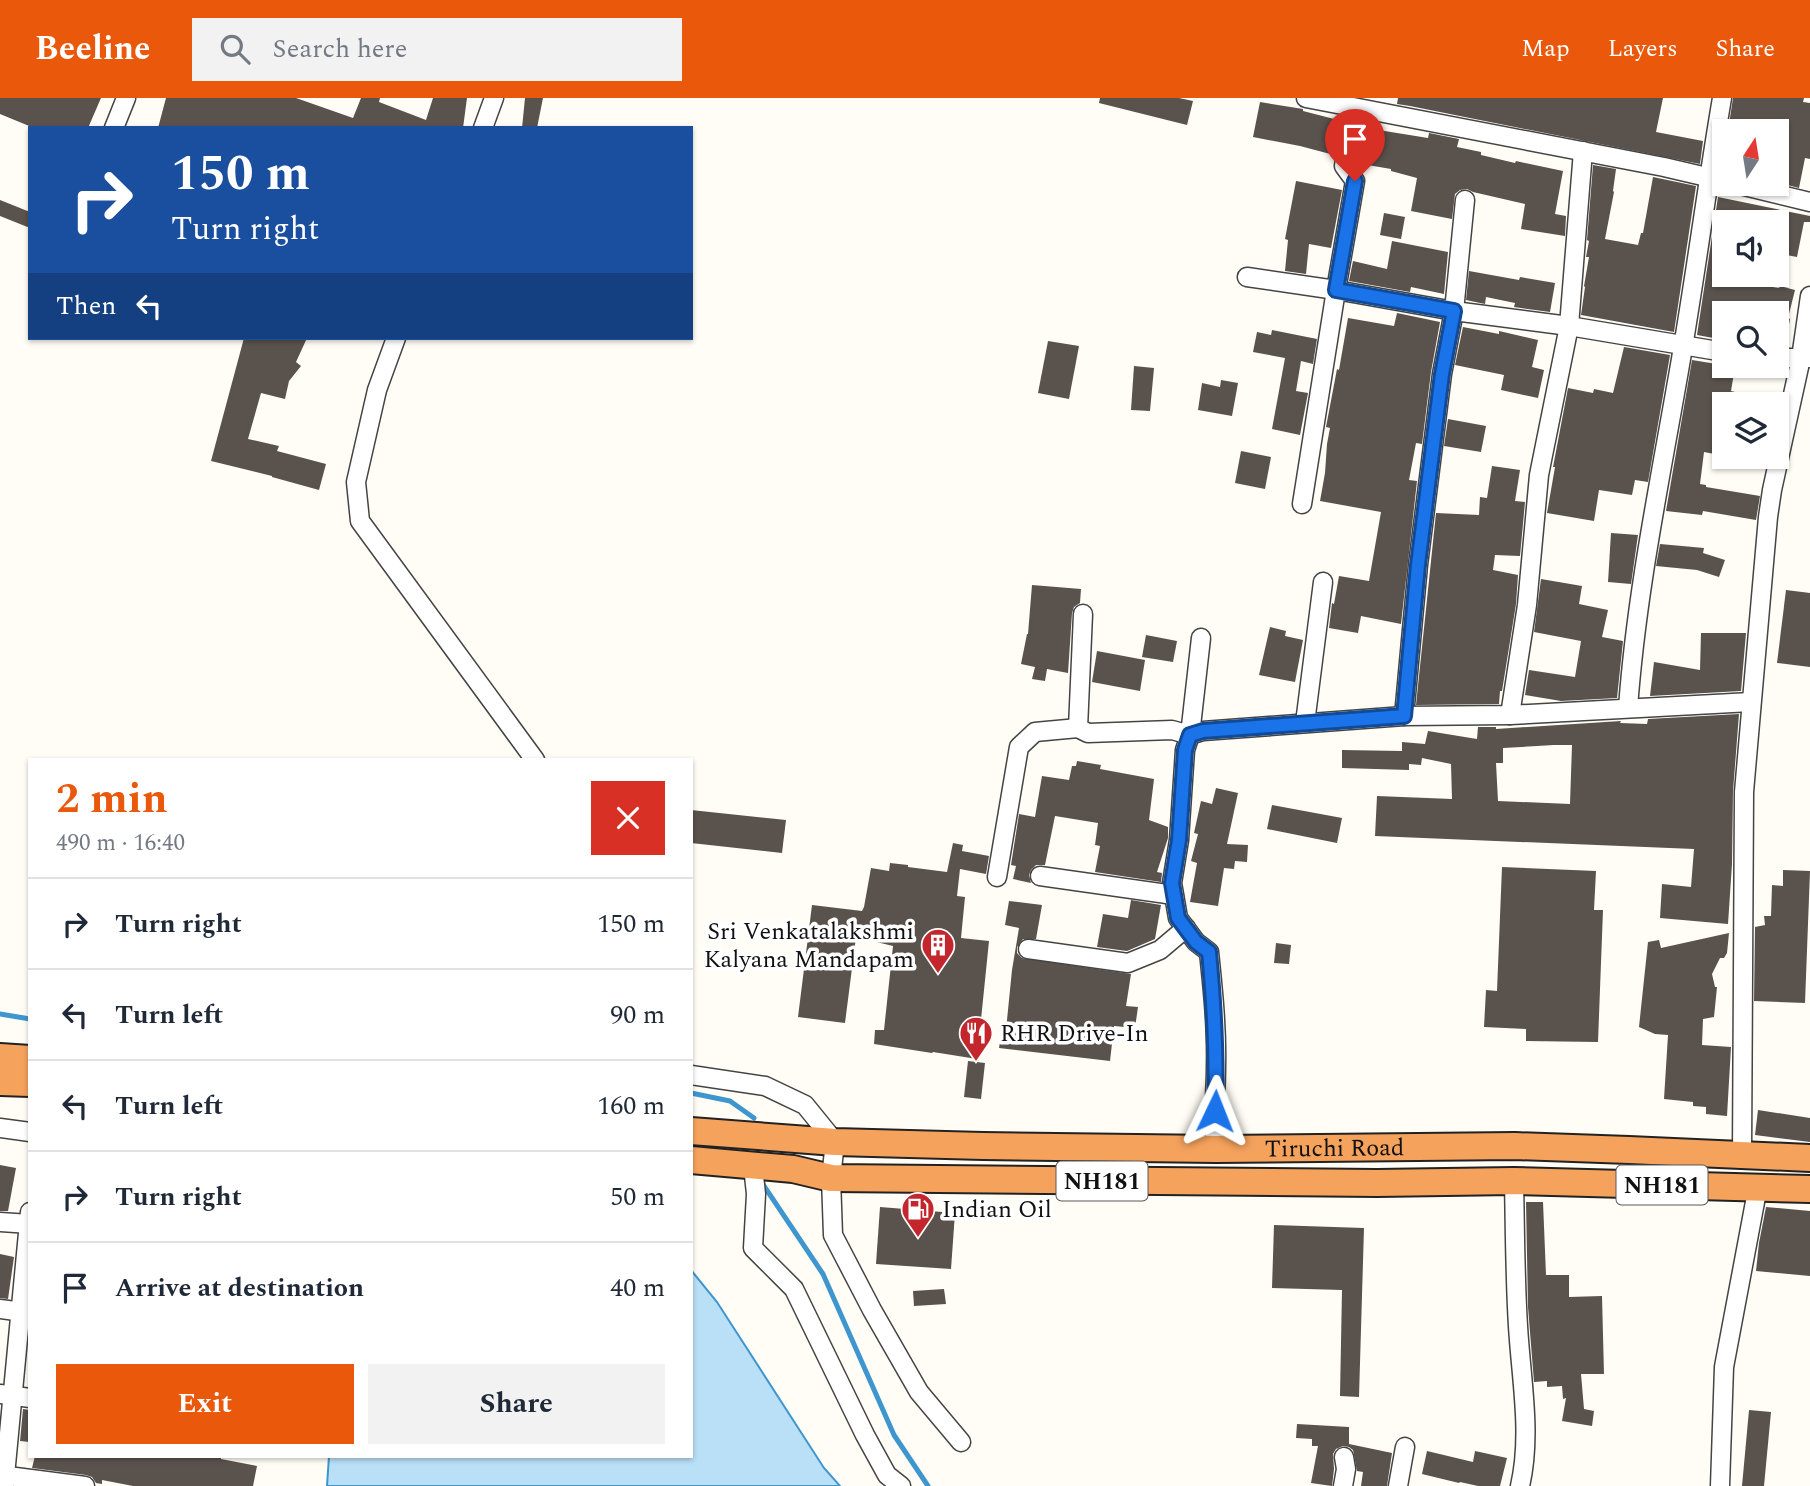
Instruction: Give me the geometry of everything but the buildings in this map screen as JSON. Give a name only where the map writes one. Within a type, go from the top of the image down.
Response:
[{"type":"highway","points":[[0,1056],[28,1059]]},
{"type":"highway","points":[[0,1082],[28,1083]]},
{"type":"highway","name":"Tiruchi Road","points":[[693,1131],[835,1142],[983,1146],[1216,1149],[1514,1146],[1810,1158]]},
{"type":"highway","name":"NH181","points":[[693,1160],[793,1169],[831,1178],[1377,1183],[1514,1181],[1810,1189]]},
{"type":"street","points":[[115,126],[126,98]]},
{"type":"street","points":[[484,126],[494,98]]},
{"type":"street","points":[[1306,98],[1712,177]]},
{"type":"street","points":[[1720,119],[1722,98]]},
{"type":"street","points":[[1302,504],[1355,181],[1344,166],[1353,108]]},
{"type":"street","points":[[1510,715],[1527,604],[1539,475],[1569,326],[1583,152]]},
{"type":"street","points":[[1628,708],[1632,652],[1644,564],[1713,196]]},
{"type":"street","points":[[1785,196],[1810,202]]},
{"type":"street","points":[[1404,716],[1418,565],[1442,374],[1454,311],[1465,200]]},
{"type":"street","points":[[1247,277],[1712,350]]},
{"type":"street","points":[[1742,1155],[1744,792],[1751,702],[1768,517],[1772,490],[1805,358],[1810,296]]},
{"type":"street","points":[[395,340],[377,390],[356,482],[360,521],[535,758]]},
{"type":"street","points":[[1305,723],[1323,582]]},
{"type":"street","points":[[1078,728],[1083,614]]},
{"type":"street","points":[[1201,638],[1190,735],[1185,750],[1179,840],[1172,883],[1178,918],[1196,942],[1209,952],[1217,1066],[1214,1133],[1216,1149]]},
{"type":"street","points":[[997,877],[1019,747],[1035,732],[1078,728],[1088,733],[1172,730],[1190,735],[1203,731],[1404,716],[1510,715],[1751,702]]},
{"type":"street","points":[[1040,876],[1174,895]]},
{"type":"street","points":[[1028,949],[1128,963],[1160,950],[1186,928]]},
{"type":"street","points":[[693,1075],[765,1086],[805,1105],[835,1142],[831,1178],[833,1235],[919,1392],[961,1442]]},
{"type":"street","points":[[0,1128],[28,1132]]},
{"type":"street","points":[[753,1166],[756,1194],[753,1248],[794,1289],[865,1435],[887,1475],[901,1486]]},
{"type":"street","points":[[1514,1181],[1517,1310],[1525,1420],[1524,1466],[1520,1486]]},
{"type":"street","points":[[1720,1486],[1724,1367],[1758,1186]]},
{"type":"street","points":[[0,1222],[28,1224]]},
{"type":"street","points":[[28,1242],[24,1312],[6,1395],[3,1479],[85,1486]]},
{"type":"street","points":[[0,1309],[24,1312]]},
{"type":"street","points":[[6,1395],[28,1398]]},
{"type":"street","points":[[1398,1486],[1405,1447]]},
{"type":"street","points":[[1343,1486],[1346,1469],[1344,1457]]},
{"type":"water","points":[[693,1272],[717,1302],[824,1468],[840,1486],[327,1486],[329,1458],[693,1458]]},
{"type":"waterway","points":[[0,1014],[28,1019]]},
{"type":"waterway","points":[[693,1093],[730,1101],[754,1118]]},
{"type":"waterway","points":[[762,1183],[823,1274],[894,1435],[928,1486]]},
{"type":"place","name":"Sri Venkatalakshmi Kalyana Mandapam","points":[[938,975]]},
{"type":"place","name":"RHR Drive-In","points":[[976,1063]]},
{"type":"place","name":"Indian Oil","points":[[918,1239]]},
{"type":"route","points":[[1215,1111],[1217,1066],[1209,952],[1196,942],[1178,918],[1172,883],[1179,840],[1185,750],[1190,735],[1203,731],[1404,716],[1418,565],[1442,374],[1454,311],[1336,290],[1355,181]]}]
